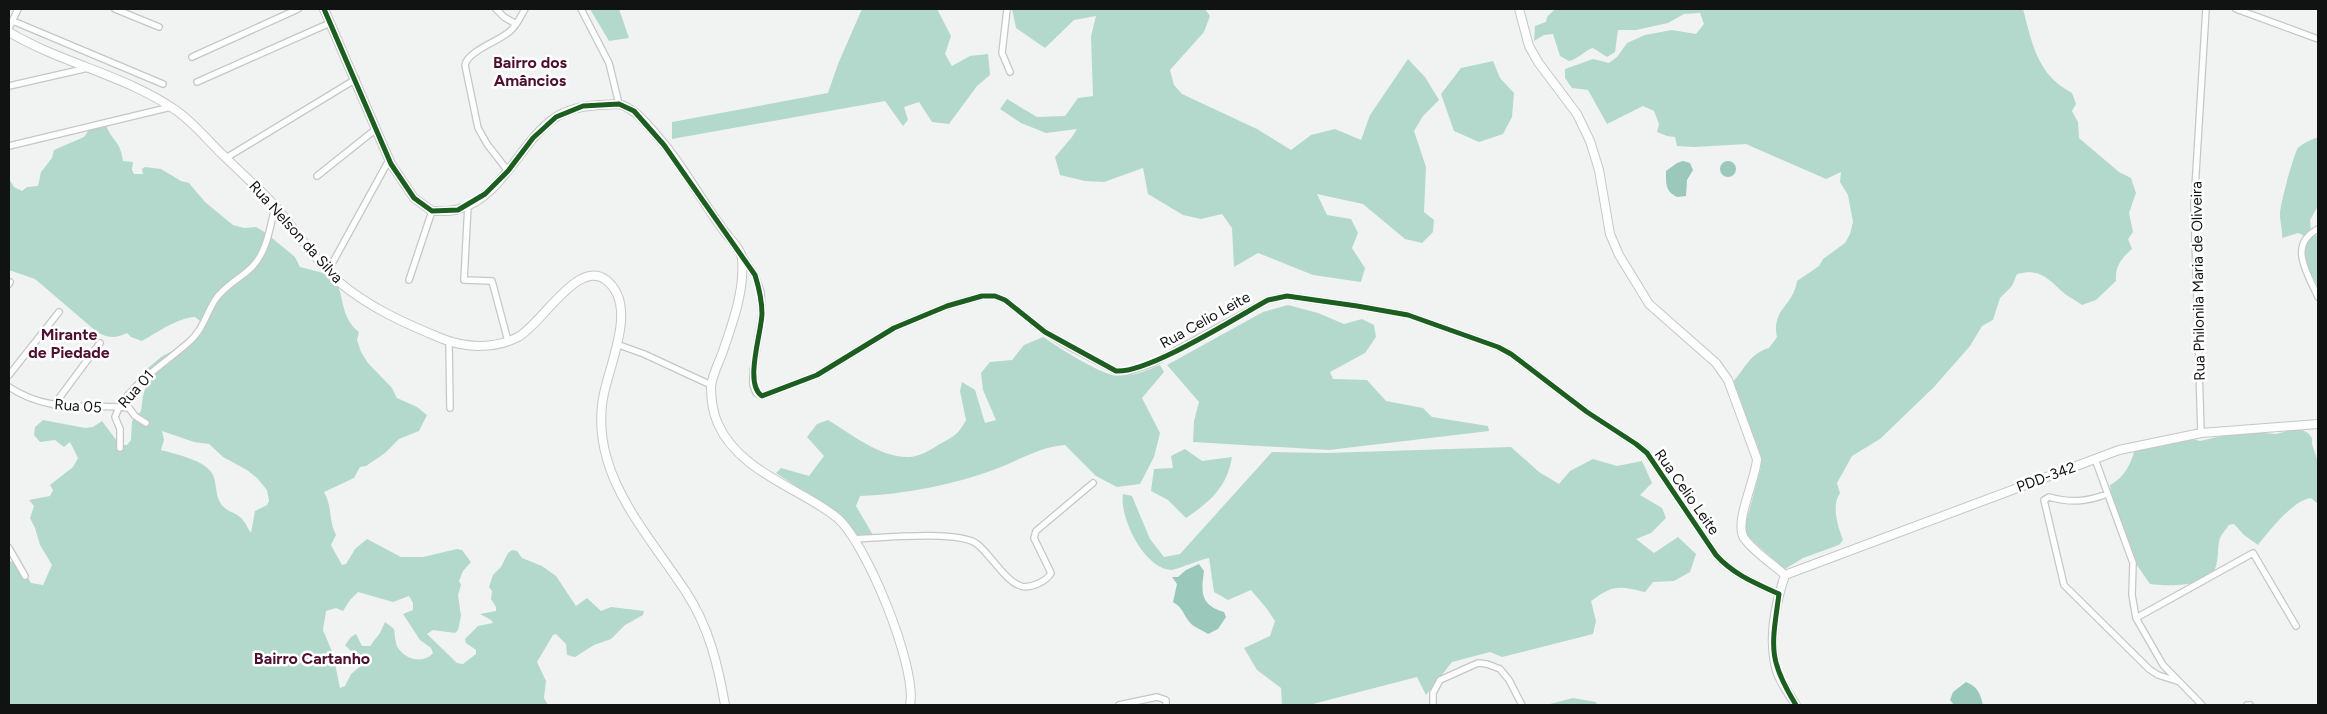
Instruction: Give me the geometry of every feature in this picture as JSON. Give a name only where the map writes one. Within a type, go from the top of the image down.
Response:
[{"type":"street","points":[[9,28],[18,9]]},
{"type":"street","points":[[115,9],[159,27]]},
{"type":"street","points":[[192,57],[298,9]]},
{"type":"street","points":[[324,9],[356,79],[389,160],[414,198],[432,211],[458,210],[485,194],[508,171],[533,138],[556,117],[583,106],[619,104],[634,111],[664,145],[742,257],[740,291],[711,385],[712,403],[718,423],[728,441],[746,460],[837,517],[855,539],[868,561],[906,660],[912,696],[910,705]]},
{"type":"street","points":[[496,9],[504,17],[516,24]]},
{"type":"street","points":[[508,171],[486,144],[478,128],[465,65],[469,55],[496,42],[516,24],[525,9]]},
{"type":"street","points":[[581,9],[609,63],[619,104]]},
{"type":"street","points":[[1006,9],[1002,53],[1010,72]]},
{"type":"street","points":[[1519,9],[1529,46],[1538,62],[1578,114],[1590,141],[1599,170],[1610,234],[1619,255],[1649,304],[1716,363],[1728,380],[1757,459],[1756,471],[1740,530],[1745,539],[1785,575],[1779,594],[1772,643],[1775,665],[1796,705]]},
{"type":"street","name":"Rua Philonila Maria de Oliveira","points":[[2201,433],[2194,205],[2206,9]]},
{"type":"street","points":[[2236,9],[2318,39]]},
{"type":"street","points":[[13,21],[162,84]]},
{"type":"street","points":[[198,82],[330,23]]},
{"type":"street","name":"Rua Nelson da Silva","points":[[9,32],[31,46],[152,95],[171,107],[191,124],[275,207],[328,270],[360,298],[391,316],[449,341],[480,346],[495,346],[508,342],[521,336],[533,326],[571,285],[585,275],[598,275],[609,281],[617,294],[621,314],[619,345],[602,404],[601,430],[607,460],[617,484],[644,531],[688,594],[707,632],[719,669],[725,705]]},
{"type":"street","points":[[9,86],[88,68]]},
{"type":"street","points":[[226,158],[356,79]]},
{"type":"street","points":[[9,146],[171,107]]},
{"type":"street","points":[[317,176],[376,129]]},
{"type":"street","points":[[328,270],[389,160]]},
{"type":"street","points":[[468,205],[464,280],[492,281],[508,342]]},
{"type":"street","name":"Rua 01","points":[[120,448],[120,429],[115,417],[118,407],[154,368],[163,364],[191,340],[204,324],[214,301],[224,288],[252,268],[261,256],[275,207]]},
{"type":"street","points":[[409,280],[432,211]]},
{"type":"street","points":[[2318,229],[2305,239],[2301,251],[2302,262],[2318,297]]},
{"type":"street","name":"Rua Celio Leite","points":[[742,257],[754,275],[760,292],[762,314],[753,372],[753,386],[756,392],[762,396],[817,375],[894,328],[947,306],[982,296],[995,296],[1006,300],[1045,332],[1116,371],[1127,372],[1153,363],[1268,300],[1287,296],[1357,306],[1408,316],[1511,354],[1586,412],[1636,444],[1646,453],[1716,555],[1727,567],[1740,576],[1779,594]]},
{"type":"street","points":[[9,375],[60,312]]},
{"type":"street","points":[[449,341],[450,408]]},
{"type":"street","points":[[54,405],[100,343]]},
{"type":"street","points":[[619,345],[644,354],[711,385]]},
{"type":"street","name":"Rua 05","points":[[9,387],[39,402],[54,405],[129,408],[146,423]]},
{"type":"street","name":"PDD-342","points":[[1785,575],[2119,450],[2201,433],[2318,424]]},
{"type":"street","points":[[2095,459],[2132,563],[2132,594],[2136,618],[2163,665],[2202,705]]},
{"type":"street","points":[[855,539],[949,536],[966,538],[977,544],[1015,583],[1027,587],[1046,580],[1051,573],[1034,538],[1036,531],[1093,483]]},
{"type":"street","points":[[2107,494],[2092,500],[2071,502],[2049,497],[2044,500],[2064,585],[2149,669],[2158,675],[2178,681]]},
{"type":"street","points":[[9,548],[25,576]]},
{"type":"street","points":[[2136,618],[2253,553],[2296,626]]},
{"type":"street","points":[[1433,705],[1433,693],[1440,680],[1478,664],[1487,664],[1500,669],[1509,680],[1522,705]]},
{"type":"street","points":[[1119,705],[1157,697],[1166,700],[1166,705]]},
{"type":"shaded area","points":[[590,9],[619,9],[629,38],[609,41]]},
{"type":"shaded area","points":[[862,9],[937,9],[951,36],[945,54],[952,66],[970,56],[988,54],[990,75],[977,86],[949,124],[932,122],[919,102],[904,107],[908,120],[903,126],[885,101],[672,139],[672,122],[828,93],[838,64]]},
{"type":"shaded area","points":[[1012,9],[1205,9],[1210,16],[1204,32],[1170,70],[1174,85],[1182,94],[1257,129],[1291,150],[1311,135],[1335,129],[1361,140],[1370,115],[1408,59],[1425,77],[1439,100],[1423,116],[1414,131],[1426,167],[1424,212],[1434,220],[1433,232],[1422,243],[1405,239],[1363,204],[1317,194],[1327,215],[1351,219],[1358,233],[1352,248],[1365,268],[1361,282],[1313,275],[1258,253],[1234,267],[1232,228],[1222,214],[1201,219],[1183,215],[1148,194],[1143,168],[1104,182],[1085,181],[1060,175],[1055,157],[1077,129],[1046,133],[1021,123],[1000,109],[1007,99],[1037,117],[1065,116],[1078,98],[1093,96],[1091,36],[1096,16],[1074,20],[1045,48],[1016,28]]},
{"type":"shaded area","points":[[1555,9],[2023,9],[2033,46],[2043,67],[2060,86],[2072,93],[2076,104],[2072,111],[2078,122],[2079,138],[2119,172],[2131,178],[2136,193],[2129,213],[2133,232],[2128,239],[2132,249],[2120,263],[2116,281],[2096,300],[2082,305],[2065,294],[2044,276],[2033,272],[2017,274],[2012,286],[2000,298],[1993,320],[1982,326],[1970,346],[1934,387],[1880,439],[1852,456],[1837,483],[1840,493],[1837,498],[1836,516],[1843,540],[1839,545],[1803,558],[1785,569],[1747,536],[1745,526],[1761,467],[1758,447],[1732,383],[1748,362],[1762,350],[1769,348],[1777,337],[1777,320],[1795,290],[1797,281],[1819,266],[1823,259],[1845,243],[1850,234],[1853,222],[1848,195],[1840,182],[1841,172],[1826,179],[1746,144],[1677,146],[1675,137],[1657,132],[1659,124],[1654,111],[1643,106],[1607,124],[1588,90],[1572,88],[1565,78],[1565,69],[1593,59],[1609,63],[1617,57],[1627,43],[1645,35],[1672,30],[1696,34],[1704,24],[1700,13],[1684,14],[1668,23],[1636,30],[1618,30],[1615,52],[1607,57],[1593,48],[1576,59],[1569,61],[1560,56],[1553,34],[1544,35],[1534,41],[1535,26],[1546,22],[1547,17]]},
{"type":"shaded area","points":[[1493,61],[1500,78],[1514,93],[1512,117],[1503,134],[1479,142],[1454,131],[1441,94],[1461,68]]},
{"type":"shaded area","points":[[93,124],[106,125],[120,148],[123,161],[133,162],[132,170],[134,174],[143,174],[142,169],[145,167],[161,169],[181,181],[189,183],[205,202],[233,225],[244,228],[256,227],[295,257],[300,267],[331,277],[339,287],[347,318],[359,332],[357,340],[361,352],[368,363],[392,388],[397,398],[417,407],[427,415],[419,431],[399,439],[385,453],[366,466],[360,467],[354,478],[324,492],[329,503],[332,524],[336,535],[331,545],[342,565],[346,564],[355,549],[367,539],[401,557],[423,557],[457,549],[462,550],[471,562],[463,571],[459,581],[461,585],[458,595],[461,616],[458,630],[455,633],[433,630],[427,634],[457,663],[463,664],[476,654],[476,650],[466,643],[465,639],[478,626],[493,623],[480,614],[496,611],[496,607],[491,599],[492,591],[489,587],[493,575],[501,567],[508,553],[512,550],[517,551],[522,558],[542,566],[556,576],[576,606],[587,598],[601,611],[611,607],[644,611],[643,615],[625,625],[611,639],[594,645],[575,657],[567,655],[566,644],[556,634],[553,635],[537,662],[546,681],[544,698],[548,705],[9,705],[9,561],[20,564],[31,583],[43,585],[52,565],[40,545],[30,518],[34,506],[29,500],[50,496],[53,490],[50,485],[73,467],[78,458],[70,442],[64,447],[55,440],[40,442],[34,435],[35,427],[43,420],[85,428],[93,427],[102,421],[120,445],[127,445],[131,440],[132,421],[141,411],[149,376],[148,368],[161,357],[191,341],[205,325],[195,317],[181,320],[142,341],[131,337],[127,333],[108,337],[97,332],[35,279],[9,270],[9,179],[14,187],[22,191],[27,187],[38,186],[41,172],[52,158],[54,150],[84,137]],"holes":[[[162,431],[194,442],[209,444],[223,457],[247,470],[257,478],[267,490],[269,501],[267,505],[255,511],[251,533],[238,515],[221,504],[213,475],[204,465],[190,458],[161,450],[164,440]],[[358,592],[393,602],[409,596],[413,603],[413,610],[403,614],[420,640],[431,648],[433,653],[425,659],[410,658],[401,652],[397,646],[394,629],[385,622],[380,633],[370,646],[362,646],[356,634],[345,645],[354,654],[366,659],[351,674],[345,686],[340,688],[333,654],[323,630],[326,611],[336,608],[343,611]]]},
{"type":"shaded area","points":[[2318,137],[2318,206],[2310,220],[2311,231],[2318,237],[2318,287],[2303,258],[2303,235],[2298,233],[2282,238],[2280,210],[2290,170],[2298,148]]},
{"type":"shaded area","points":[[1683,161],[1690,163],[1693,170],[1687,180],[1686,196],[1677,197],[1668,190],[1666,171]]},
{"type":"shaded area","points":[[1725,161],[1731,161],[1736,166],[1734,175],[1725,177],[1720,172],[1720,166]]},
{"type":"shaded area","points":[[1288,305],[1318,313],[1344,324],[1362,319],[1374,325],[1376,337],[1365,353],[1330,372],[1333,379],[1367,380],[1386,401],[1423,408],[1432,417],[1488,426],[1489,431],[1329,450],[1193,442],[1194,421],[1199,402],[1167,365],[1263,312]]},
{"type":"shaded area","points":[[1043,337],[1080,360],[1111,375],[1119,376],[1140,373],[1160,365],[1164,372],[1142,398],[1160,433],[1154,457],[1140,484],[1117,487],[1096,476],[1065,445],[1056,446],[963,480],[912,491],[860,496],[856,506],[873,535],[858,537],[842,517],[776,473],[781,468],[809,476],[824,456],[807,437],[817,424],[828,420],[867,444],[888,454],[909,457],[928,451],[955,435],[966,420],[960,391],[962,382],[975,390],[985,423],[996,420],[983,390],[981,373],[990,362],[1012,360],[1024,345]]},
{"type":"shaded area","points":[[2298,428],[2308,433],[2312,438],[2318,462],[2318,504],[2311,498],[2297,504],[2282,517],[2258,545],[2244,535],[2234,524],[2229,525],[2220,538],[2218,558],[2215,569],[2210,575],[2195,583],[2150,584],[2132,558],[2122,533],[2115,526],[2110,485],[2119,479],[2126,470],[2135,449],[2180,435],[2200,441],[2243,431],[2276,434]]},
{"type":"shaded area","points":[[1511,447],[1539,472],[1559,484],[1570,471],[1593,459],[1617,466],[1642,461],[1652,483],[1640,495],[1662,508],[1666,518],[1651,533],[1636,539],[1654,553],[1678,537],[1696,554],[1690,572],[1674,581],[1653,582],[1645,592],[1629,588],[1617,588],[1599,595],[1591,601],[1596,621],[1593,634],[1502,657],[1490,652],[1452,662],[1426,695],[1417,677],[1309,705],[1282,705],[1281,688],[1257,670],[1244,648],[1270,636],[1275,621],[1267,609],[1251,590],[1228,600],[1214,592],[1209,558],[1172,570],[1162,568],[1152,562],[1136,541],[1130,529],[1123,504],[1123,494],[1132,496],[1150,539],[1164,557],[1180,554],[1272,452],[1326,453]]},
{"type":"shaded area","points":[[1185,449],[1202,461],[1232,457],[1230,468],[1222,485],[1203,506],[1186,518],[1168,500],[1151,491],[1154,469],[1173,468],[1171,456]]},
{"type":"shaded area","points":[[1199,564],[1204,571],[1202,585],[1206,601],[1210,606],[1224,612],[1226,617],[1218,629],[1208,634],[1192,624],[1181,608],[1173,602],[1177,584],[1172,577],[1178,577],[1186,570]]},
{"type":"shaded area","points":[[1966,682],[1978,691],[1983,705],[1954,705],[1950,700],[1953,692]]},
{"type":"shaded area","points":[[1573,698],[1596,702],[1597,705],[1546,705]]},
{"type":"cycle path","points":[[324,9],[391,164],[414,198],[432,211],[458,210],[485,194],[508,171],[533,138],[556,117],[583,106],[619,104],[634,111],[664,145],[755,275],[760,294],[762,314],[755,358],[754,381],[757,390],[762,396],[817,375],[894,328],[947,306],[982,296],[995,296],[1005,300],[1045,332],[1116,371],[1131,369],[1170,354],[1268,300],[1287,296],[1408,315],[1498,347],[1511,354],[1587,412],[1647,453],[1716,555],[1738,573],[1779,594],[1774,651],[1780,675],[1796,705]]},
{"type":"district","name":"Bairro dos Amâncios","points":[[530,71]]},
{"type":"district","name":"Mirante de Piedade","points":[[69,343]]},
{"type":"district","name":"Bairro Cartanho","points":[[312,658]]}]
